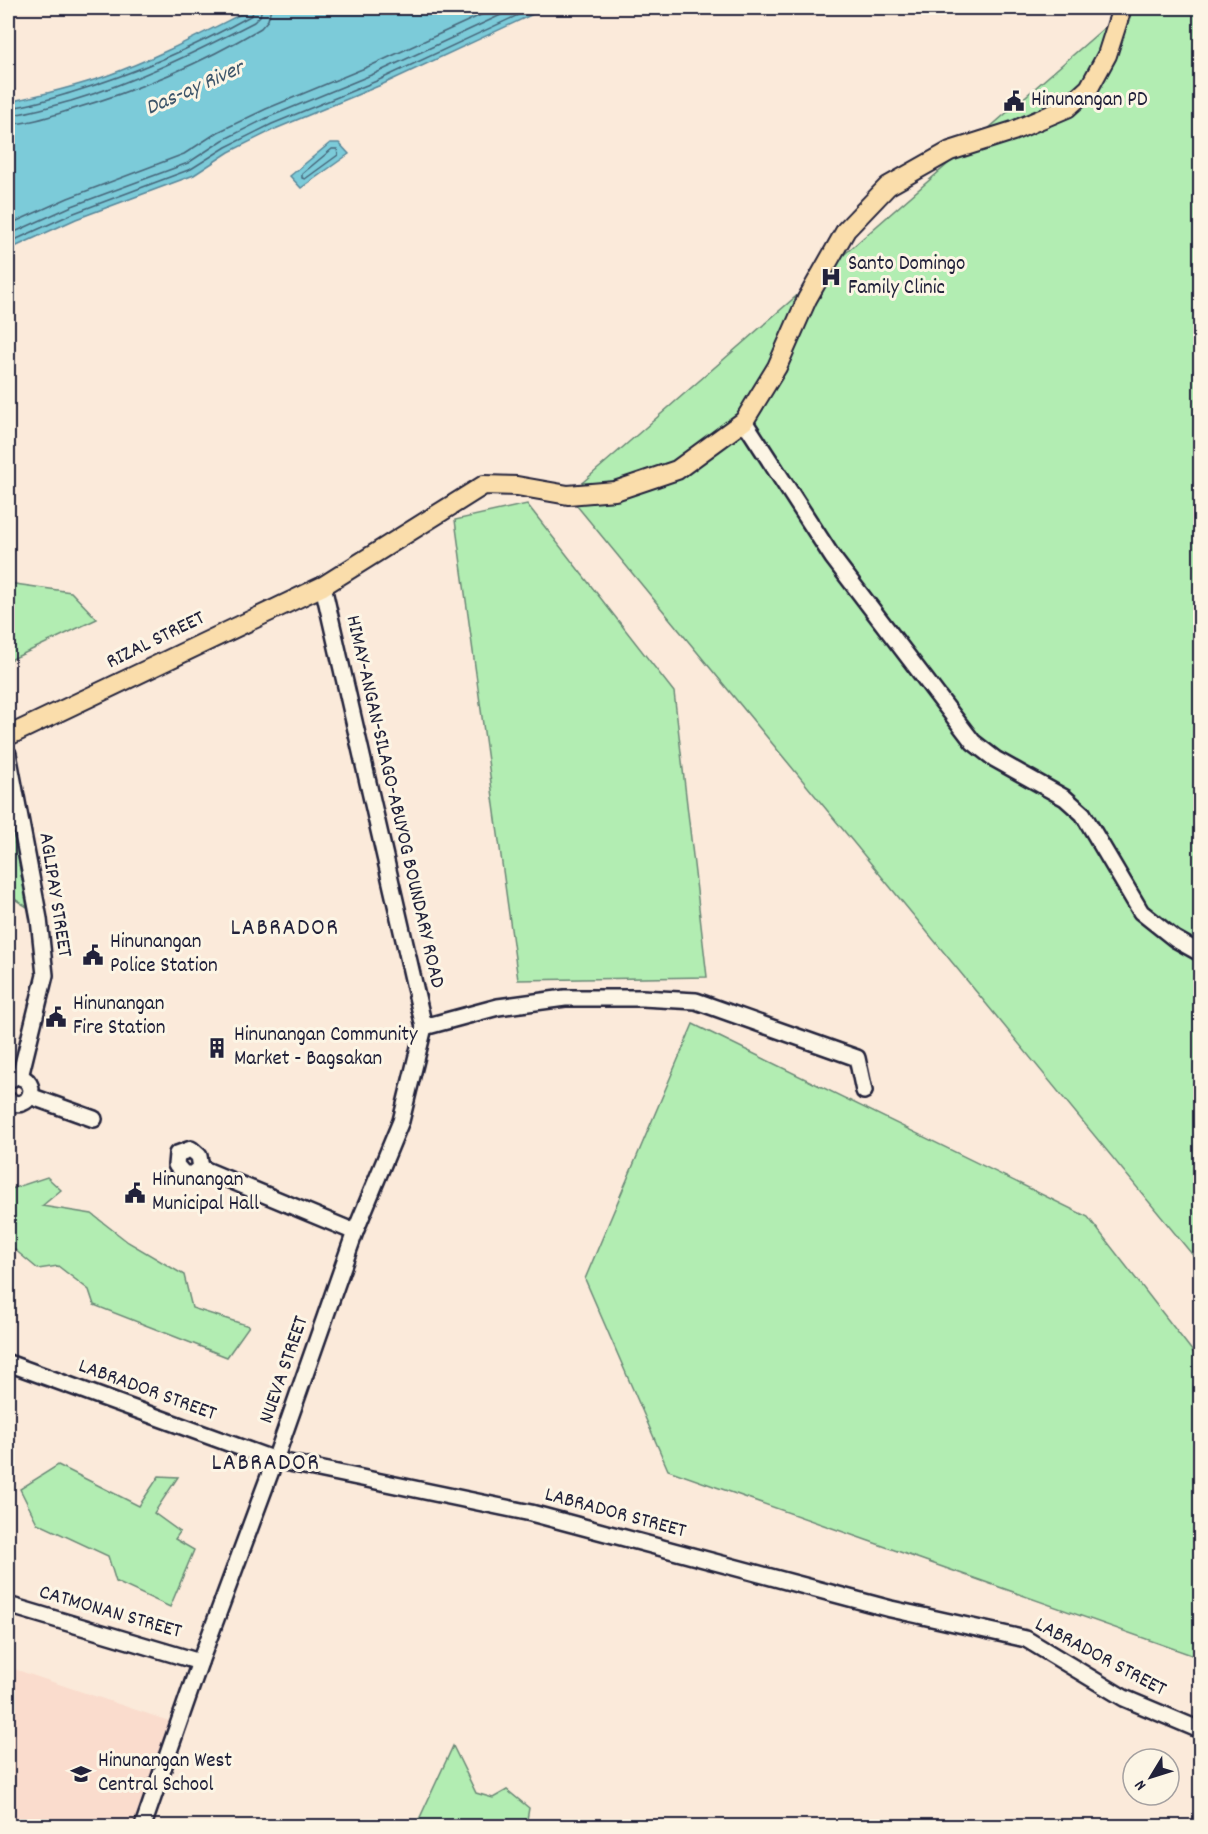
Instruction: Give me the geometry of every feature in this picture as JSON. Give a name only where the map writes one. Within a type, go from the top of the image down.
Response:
[{"type":"main road","points":[[744,421],[777,367],[807,299],[846,230],[888,186],[950,151],[1013,131],[1067,108],[1089,88],[1107,55],[1122,8]]},
{"type":"main road","name":"RIZAL STREET","points":[[8,736],[323,586],[484,485],[517,486],[568,495],[615,491],[677,470],[744,421]]},
{"type":"street","points":[[744,421],[833,558],[973,742],[995,759],[1065,798],[1083,814],[1141,912],[1175,939],[1200,953]]},
{"type":"street","name":"HIMAY-ANGAN-SILAGO-ABUYOG BOUNDARY ROAD","points":[[323,586],[424,1027]]},
{"type":"street","name":"AGLIPAY STREET","points":[[8,754],[39,919],[45,975],[14,1078]]},
{"type":"street","points":[[424,1027],[498,1007],[565,998],[696,1001],[857,1058],[864,1091]]},
{"type":"street","name":"NUEVA STREET","points":[[143,1827],[355,1232],[401,1121],[424,1027]]},
{"type":"street","points":[[9,1105],[25,1102],[30,1096],[31,1086],[28,1082],[14,1078]]},
{"type":"street","points":[[30,1096],[94,1119]]},
{"type":"street","points":[[201,1167],[355,1232]]},
{"type":"street","name":"LABRADOR STREET","points":[[8,1363],[275,1460],[531,1514],[891,1609],[1026,1640],[1124,1698],[1200,1730]]},
{"type":"street","name":"CATMONAN STREET","points":[[8,1605],[200,1662]]},
{"type":"shaded area","name":"Hinunangan West Central School","points":[[8,1667],[172,1722],[135,1826],[8,1826]]},
{"type":"green space","points":[[1127,8],[1200,8],[1200,1264],[568,495]]},
{"type":"green space","points":[[527,504],[674,692],[707,977],[518,980],[455,520]]},
{"type":"green space","points":[[8,583],[71,592],[97,619],[8,661]]},
{"type":"green space","points":[[8,804],[27,907],[8,895]]},
{"type":"green space","points":[[693,1024],[1088,1217],[1200,1361],[1200,1658],[668,1470],[585,1279]]},
{"type":"green space","points":[[47,1177],[61,1190],[42,1206],[92,1214],[128,1242],[184,1275],[192,1308],[249,1326],[227,1357],[94,1305],[89,1290],[58,1266],[38,1269],[8,1244],[8,1190]]},
{"type":"green space","points":[[58,1465],[139,1506],[159,1476],[178,1477],[154,1513],[180,1532],[175,1539],[194,1550],[170,1607],[116,1582],[108,1556],[37,1523],[20,1489]]},
{"type":"green space","points":[[453,1746],[476,1793],[493,1798],[507,1790],[529,1808],[526,1826],[416,1826]]},
{"type":"water","name":"Das-ay River","points":[[253,8],[546,8],[381,85],[275,129],[229,152],[194,175],[76,219],[8,250],[8,102],[70,87],[125,69]]},
{"type":"water","points":[[330,143],[339,143],[349,154],[301,188],[290,176]]},
{"type":"place","name":"Hinunangan PD","points":[[1014,101]]},
{"type":"place","name":"Santo Domingo Family Clinic","points":[[831,277]]},
{"type":"place","name":"Hinunangan Police Station","points":[[93,955]]},
{"type":"place","name":"Hinunangan Fire Station","points":[[56,1017]]},
{"type":"place","name":"Hinunangan Community Market - Bagsakan","points":[[217,1048]]},
{"type":"place","name":"Hinunangan Municipal Hall","points":[[135,1193]]},
{"type":"place","name":"Hinunangan West Central School","points":[[81,1774]]},
{"type":"district","name":"LABRADOR","points":[[285,929]]},
{"type":"district","name":"LABRADOR","points":[[266,1464]]}]
